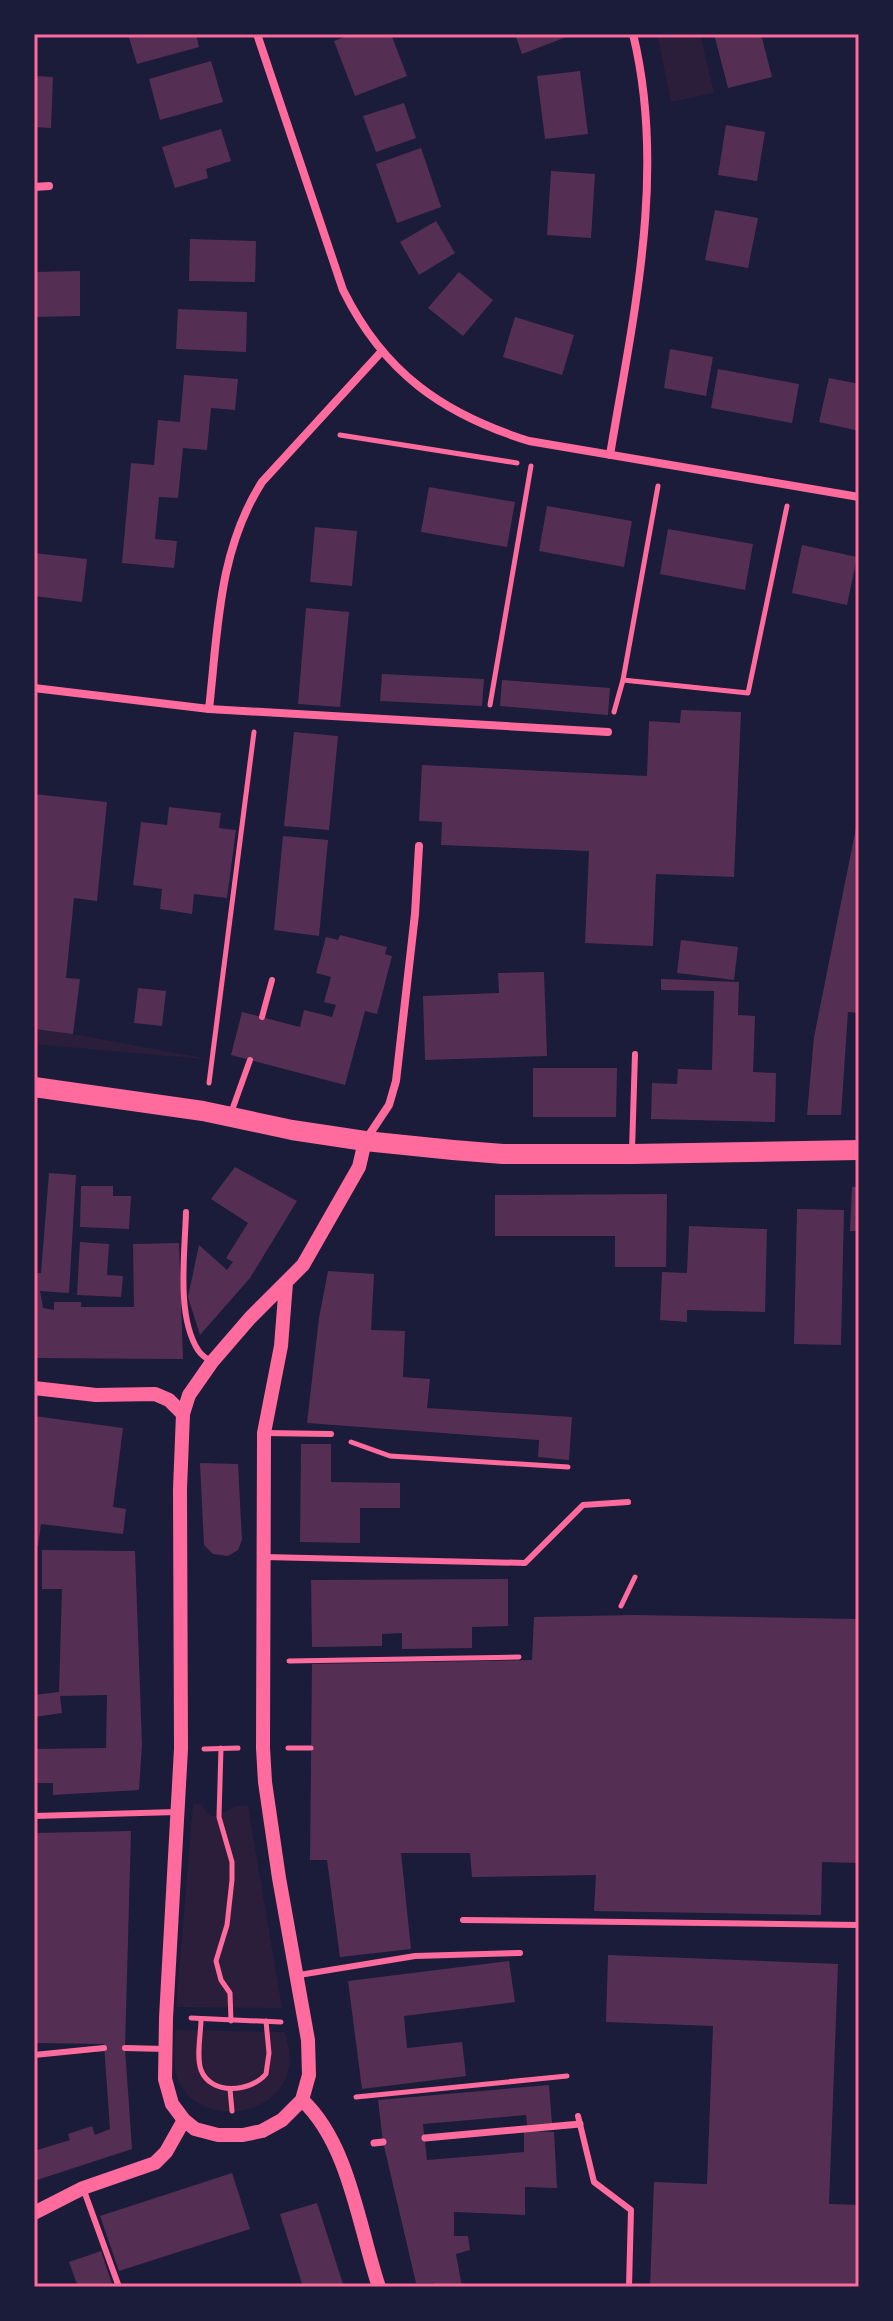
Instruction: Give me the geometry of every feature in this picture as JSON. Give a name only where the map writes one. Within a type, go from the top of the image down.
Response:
[{"type":"main road","points":[[34,1087],[203,1111],[365,1141],[503,1154],[859,1150]]},
{"type":"street","points":[[257,34],[343,290],[358,321],[382,351],[442,405],[529,441],[859,497]]},
{"type":"street","points":[[610,455],[639,285],[647,189],[640,69],[633,34]]},
{"type":"street","points":[[34,187],[49,186]]},
{"type":"street","points":[[209,709],[225,574],[235,534],[262,482],[382,351]]},
{"type":"street","points":[[34,688],[209,709],[608,732]]},
{"type":"street","points":[[286,1283],[281,1346],[264,1433],[265,1782],[308,2040],[309,2075],[302,2100],[282,2120],[262,2131],[218,2135],[195,2129],[172,2104],[168,2093],[165,2049],[181,1749],[180,1489],[183,1414],[189,1395],[212,1362],[250,1318],[303,1265],[359,1167],[365,1141],[389,1105],[396,1081],[415,914],[419,846]]},
{"type":"street","points":[[34,1388],[96,1395],[155,1394],[169,1400],[183,1414]]},
{"type":"street","points":[[302,2100],[322,2121],[334,2144],[379,2287]]},
{"type":"street","points":[[34,2213],[83,2188],[155,2163],[166,2152],[184,2120]]},
{"type":"street","points":[[425,2138],[579,2120]]},
{"type":"street","points":[[374,2143],[383,2142]]},
{"type":"lane","points":[[262,1017],[272,980]]},
{"type":"lane","points":[[632,1154],[635,1054]]},
{"type":"lane","points":[[230,1117],[250,1060]]},
{"type":"lane","points":[[186,1212],[185,1303],[190,1331],[199,1353],[212,1362]]},
{"type":"lane","points":[[264,1433],[331,1434]]},
{"type":"lane","points":[[264,1557],[525,1563],[583,1505],[628,1502]]},
{"type":"lane","points":[[34,1816],[177,1812]]},
{"type":"lane","points":[[463,1920],[859,1925]]},
{"type":"lane","points":[[295,1975],[415,1956],[520,1953]]},
{"type":"lane","points":[[34,2055],[104,2048]]},
{"type":"lane","points":[[125,2048],[165,2049]]},
{"type":"lane","points":[[579,2120],[594,2182],[631,2210],[629,2287]]},
{"type":"lane","points":[[83,2188],[119,2287]]},
{"type":"path","points":[[487,725],[531,466]]},
{"type":"path","points":[[608,732],[623,680],[658,486]]},
{"type":"path","points":[[623,680],[748,693],[787,505]]},
{"type":"path","points":[[203,1111],[214,1060],[256,712]]},
{"type":"path","points":[[331,1434],[390,1456],[568,1467]]},
{"type":"path","points":[[621,1606],[635,1577]]},
{"type":"path","points":[[289,1661],[519,1657]]},
{"type":"path","points":[[221,1748],[219,1817],[232,1862],[232,1880],[227,1925],[216,1961],[221,1980],[230,1993],[231,2021]]},
{"type":"path","points":[[181,1749],[246,1748]]},
{"type":"path","points":[[289,1748],[311,1748]]},
{"type":"path","points":[[166,2018],[284,2022]]},
{"type":"path","points":[[201,2019],[199,2059],[202,2073],[212,2083],[230,2089],[251,2086],[266,2074],[269,2053],[266,2021]]},
{"type":"path","points":[[356,2097],[567,2076]]},
{"type":"path","points":[[230,2089],[232,2111]]},
{"type":"shaded area","points":[[657,34],[700,34],[714,93],[671,102]]},
{"type":"shaded area","points":[[34,1029],[73,1034],[214,1060],[34,1044]]},
{"type":"shaded area","points":[[193,1804],[201,1804],[213,1816],[236,1806],[248,1806],[282,2008],[176,2007]]},
{"type":"shaded area","points":[[175,2030],[285,2032],[290,2056],[285,2080],[275,2094],[247,2109],[231,2112],[200,2104],[187,2094],[178,2080],[174,2062]]},
{"type":"building","points":[[128,34],[196,34],[199,47],[137,64]]},
{"type":"building","points":[[352,34],[391,34],[407,76],[355,96],[334,41]]},
{"type":"building","points":[[515,34],[574,34],[522,54]]},
{"type":"building","points":[[714,34],[761,34],[772,77],[728,88]]},
{"type":"building","points":[[211,61],[223,102],[160,120],[149,79]]},
{"type":"building","points":[[580,71],[588,134],[545,139],[537,76]]},
{"type":"building","points":[[34,76],[53,77],[51,128],[34,127]]},
{"type":"building","points":[[404,103],[416,138],[376,152],[363,116]]},
{"type":"building","points":[[726,125],[765,132],[757,181],[718,175]]},
{"type":"building","points":[[221,129],[231,161],[206,169],[208,178],[175,188],[162,147]]},
{"type":"building","points":[[421,148],[441,207],[397,223],[376,164]]},
{"type":"building","points":[[551,171],[595,174],[591,238],[547,235]]},
{"type":"building","points":[[715,210],[758,218],[748,268],[705,260]]},
{"type":"building","points":[[436,221],[455,253],[419,275],[400,242]]},
{"type":"building","points":[[190,239],[256,241],[255,282],[189,281]]},
{"type":"building","points":[[80,271],[80,316],[34,317],[34,272]]},
{"type":"building","points":[[459,272],[493,300],[463,336],[428,308]]},
{"type":"building","points":[[178,309],[247,312],[246,352],[176,349]]},
{"type":"building","points":[[515,317],[574,335],[562,375],[503,357]]},
{"type":"building","points":[[670,349],[713,357],[706,396],[664,388]]},
{"type":"building","points":[[718,369],[799,384],[792,423],[711,408]]},
{"type":"building","points":[[184,375],[238,379],[235,410],[211,408],[207,450],[183,448],[178,498],[159,497],[155,539],[177,541],[174,568],[122,563],[131,463],[154,465],[158,420],[180,422]]},
{"type":"building","points":[[829,378],[859,384],[859,431],[819,422]]},
{"type":"building","points":[[429,487],[515,502],[507,547],[421,532]]},
{"type":"building","points":[[547,506],[632,521],[624,567],[539,551]]},
{"type":"building","points":[[315,527],[357,531],[352,586],[310,582]]},
{"type":"building","points":[[668,529],[753,544],[745,590],[660,574]]},
{"type":"building","points":[[802,545],[857,557],[847,605],[792,593]]},
{"type":"building","points":[[34,553],[87,559],[82,602],[34,596]]},
{"type":"building","points":[[306,608],[349,612],[340,707],[298,704]]},
{"type":"building","points":[[382,674],[484,679],[482,706],[380,701]]},
{"type":"building","points":[[502,680],[610,688],[608,715],[500,706]]},
{"type":"building","points":[[681,710],[741,712],[734,877],[656,874],[653,946],[585,943],[589,851],[441,845],[442,822],[419,821],[422,765],[647,776],[649,721],[680,723]]},
{"type":"building","points":[[294,732],[338,736],[329,830],[284,826]]},
{"type":"building","points":[[34,794],[107,802],[97,901],[74,898],[66,978],[80,979],[73,1034],[34,1029]]},
{"type":"building","points":[[169,807],[221,813],[219,828],[236,830],[227,898],[194,894],[192,914],[160,909],[162,889],[133,885],[141,822],[167,825]]},
{"type":"building","points":[[858,818],[859,1013],[848,1012],[841,1115],[807,1115],[814,1037]]},
{"type":"building","points":[[283,836],[328,840],[319,936],[274,930]]},
{"type":"building","points":[[340,935],[387,947],[385,954],[392,956],[377,1014],[365,1011],[345,1085],[231,1055],[242,1012],[300,1027],[304,1010],[332,1017],[336,1005],[324,1002],[331,977],[316,973],[326,937],[338,940]]},
{"type":"building","points":[[681,940],[738,947],[734,980],[677,973]]},
{"type":"building","points":[[544,972],[547,1056],[425,1060],[423,996],[499,993],[498,973]]},
{"type":"building","points":[[661,979],[739,982],[738,1015],[755,1016],[753,1072],[776,1073],[775,1122],[651,1119],[652,1083],[677,1084],[678,1069],[712,1070],[714,991],[661,990]]},
{"type":"building","points":[[138,988],[166,991],[162,1026],[134,1023]]},
{"type":"building","points":[[533,1068],[617,1068],[616,1117],[533,1117]]},
{"type":"building","points":[[235,1167],[297,1201],[250,1278],[200,1335],[188,1297],[199,1245],[227,1270],[233,1262],[226,1258],[248,1223],[211,1199]]},
{"type":"building","points":[[49,1173],[76,1175],[69,1293],[40,1291],[43,1308],[54,1310],[54,1302],[81,1302],[81,1307],[134,1307],[133,1244],[179,1243],[183,1359],[34,1358],[34,1273],[41,1273]]},
{"type":"building","points":[[81,1186],[113,1186],[113,1196],[131,1196],[129,1229],[80,1227]]},
{"type":"building","points":[[852,1187],[859,1187],[859,1231],[850,1231]]},
{"type":"building","points":[[667,1194],[666,1267],[615,1267],[615,1236],[495,1236],[495,1195]]},
{"type":"building","points":[[797,1209],[844,1210],[841,1345],[794,1344]]},
{"type":"building","points":[[689,1226],[767,1229],[765,1312],[687,1310],[687,1322],[660,1320],[662,1272],[687,1273]]},
{"type":"building","points":[[80,1242],[109,1244],[107,1275],[123,1276],[121,1297],[77,1295]]},
{"type":"building","points":[[328,1271],[374,1274],[371,1330],[405,1331],[403,1377],[430,1379],[427,1408],[572,1417],[569,1460],[538,1457],[539,1440],[307,1423],[319,1318]]},
{"type":"building","points":[[34,1416],[123,1428],[113,1507],[126,1509],[123,1534],[41,1524],[38,1546],[34,1545]]},
{"type":"building","points":[[301,1444],[331,1444],[331,1482],[400,1483],[400,1508],[360,1508],[360,1543],[300,1542]]},
{"type":"building","points":[[200,1463],[238,1464],[242,1540],[238,1550],[228,1556],[213,1554],[204,1545]]},
{"type":"building","points":[[42,1550],[135,1551],[142,1745],[139,1790],[53,1795],[53,1783],[34,1783],[34,1749],[106,1748],[107,1695],[60,1696],[62,1713],[34,1717],[34,1695],[59,1692],[62,1589],[42,1589]]},
{"type":"building","points":[[508,1579],[508,1626],[472,1627],[472,1648],[402,1649],[402,1633],[382,1634],[382,1646],[312,1647],[311,1580]]},
{"type":"building","points":[[633,1615],[859,1619],[859,1863],[822,1862],[821,1915],[594,1911],[596,1875],[472,1877],[470,1853],[401,1853],[411,1949],[340,1957],[327,1860],[310,1860],[312,1664],[532,1660],[534,1617]]},
{"type":"building","points":[[131,1831],[125,2048],[132,2149],[34,2181],[34,2151],[70,2140],[68,2134],[92,2126],[95,2135],[110,2129],[104,2044],[34,2043],[34,1833]]},
{"type":"building","points":[[608,1955],[838,1964],[829,2204],[859,2205],[859,2287],[650,2287],[654,2182],[707,2184],[713,2026],[606,2022]]},
{"type":"building","points":[[509,1961],[515,2002],[404,2016],[407,2048],[462,2042],[466,2076],[362,2089],[348,1981]]},
{"type":"building","points":[[549,2085],[552,2123],[527,2125],[526,2115],[423,2124],[427,2160],[524,2152],[524,2131],[554,2132],[557,2188],[525,2187],[525,2215],[454,2212],[454,2236],[468,2236],[470,2250],[456,2254],[462,2287],[416,2283],[383,2142],[378,2100]]},
{"type":"building","points":[[232,2173],[250,2229],[119,2271],[100,2216]]},
{"type":"building","points":[[317,2203],[344,2287],[303,2287],[280,2214]]},
{"type":"building","points":[[101,2251],[113,2287],[78,2287],[69,2262]]}]
